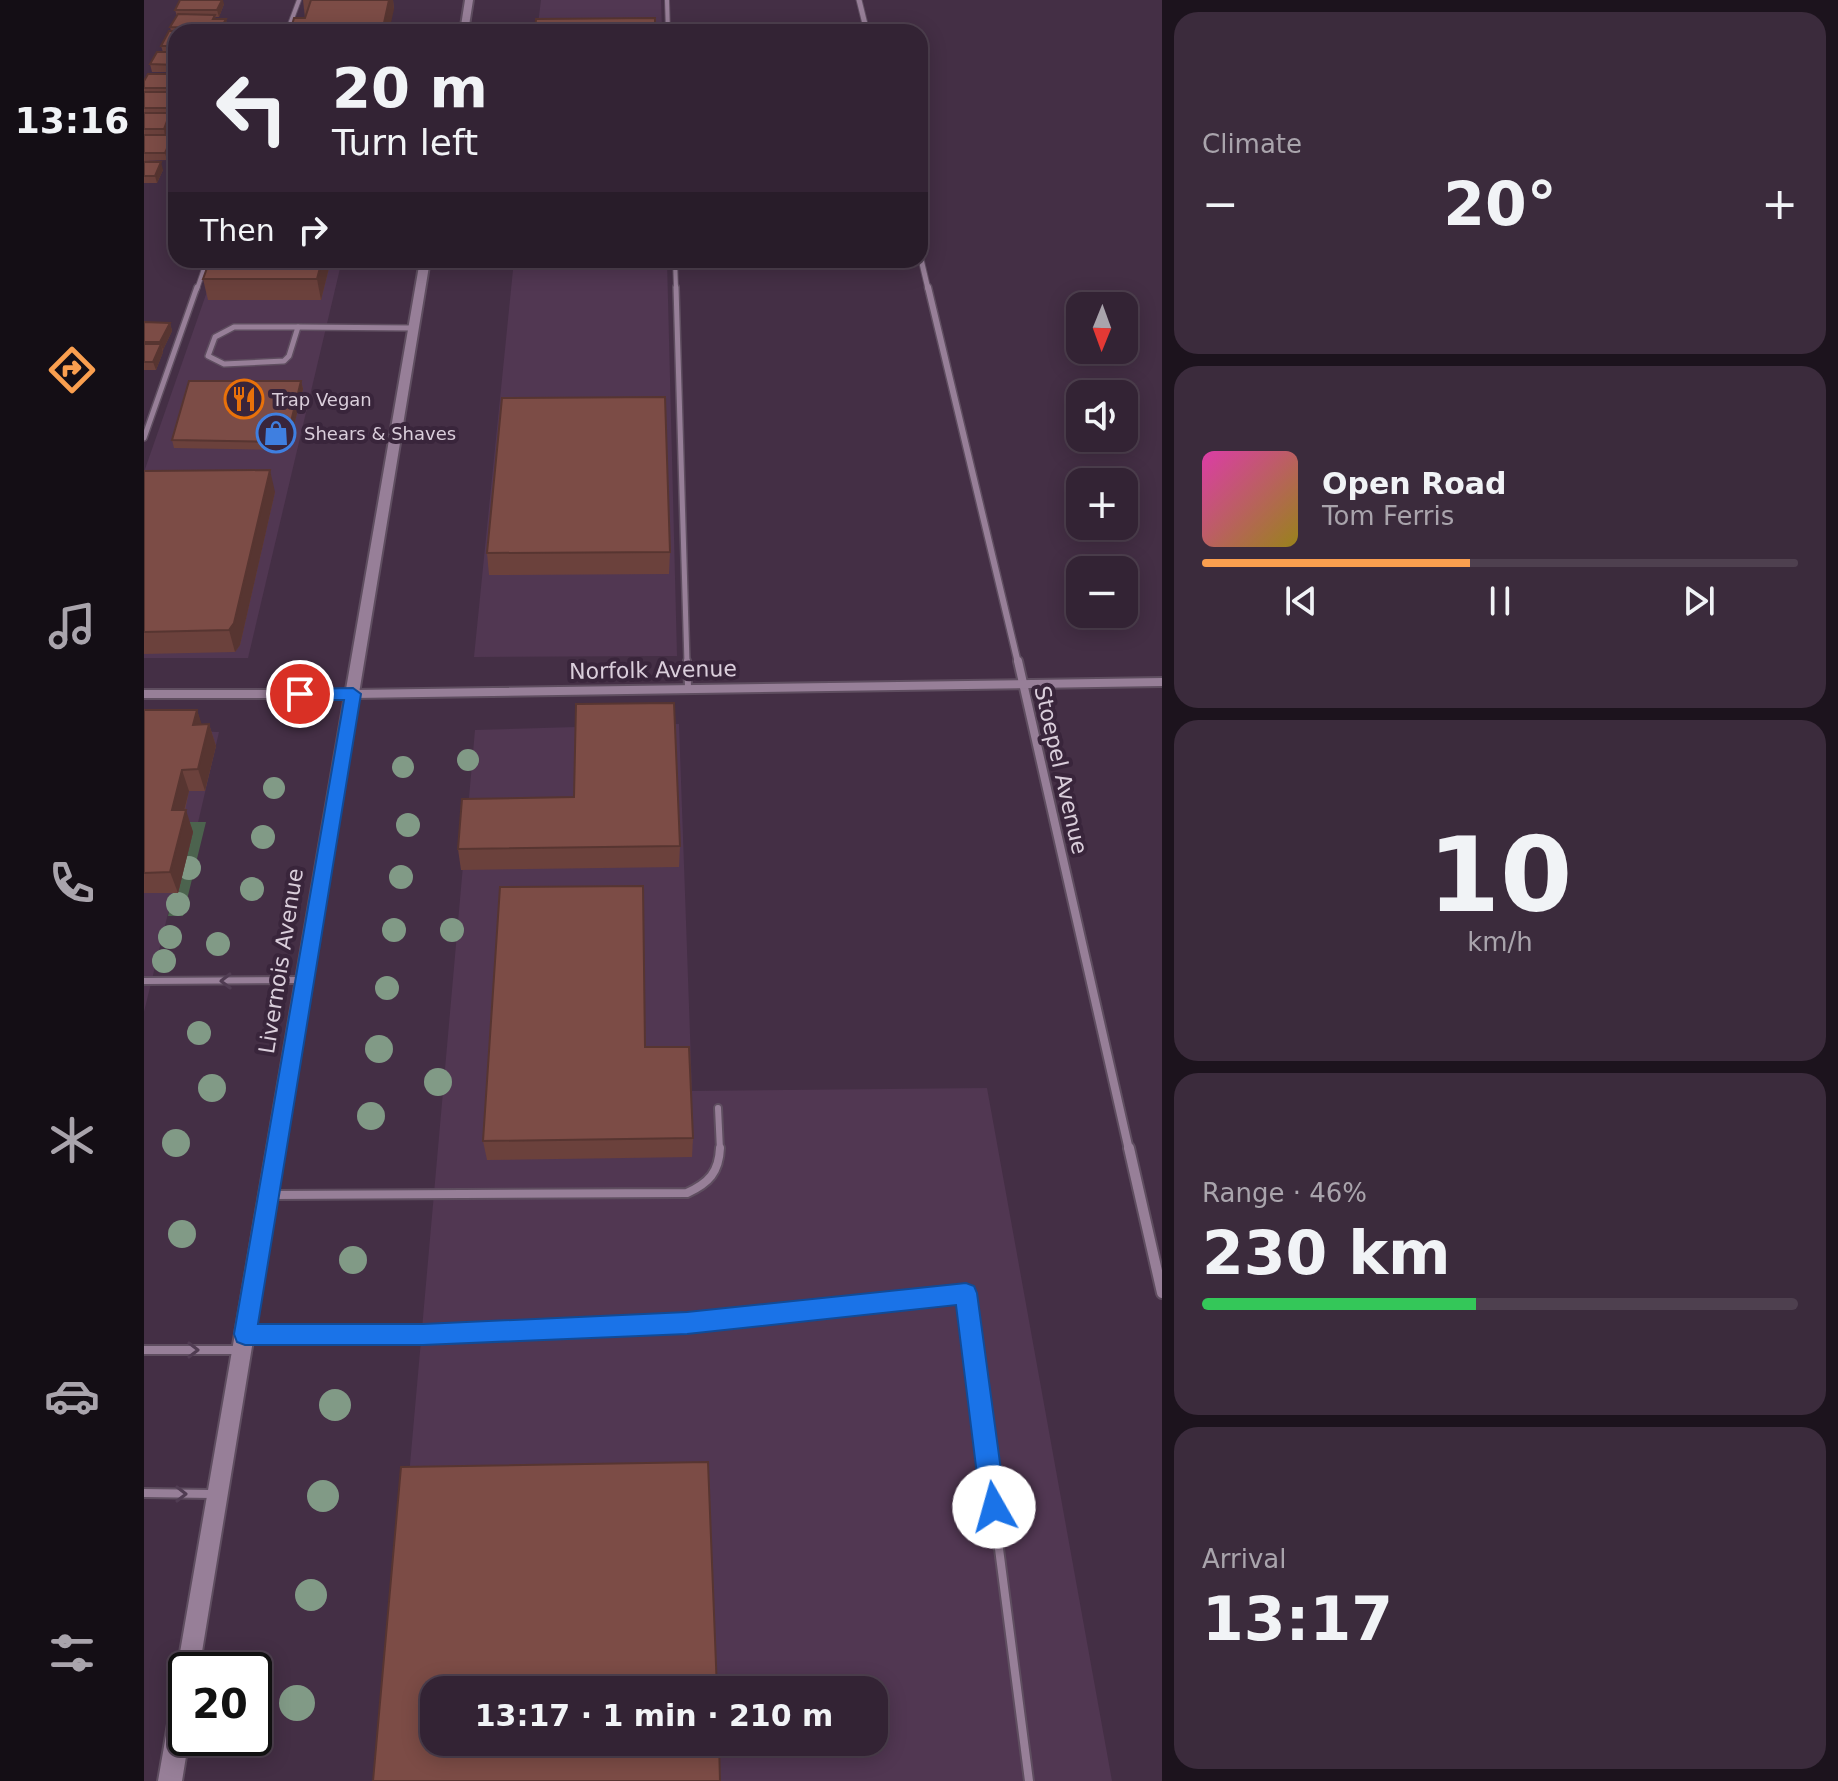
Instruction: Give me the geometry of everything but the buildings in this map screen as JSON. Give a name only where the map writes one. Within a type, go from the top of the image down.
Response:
[{"type":"street","points":[[465,24],[469,0]]},
{"type":"street","points":[[859,0],[865,24]]},
{"type":"street","name":"Livernois Avenue","points":[[191,1652],[424,268]]},
{"type":"street","name":"Stoepel Avenue","points":[[923,268],[1023,683],[1162,1293]]},
{"type":"street","name":"Norfolk Avenue","points":[[144,694],[353,694],[1162,682]]},
{"type":"street","points":[[170,1781],[174,1756]]},
{"type":"lane","points":[[290,24],[299,0]]},
{"type":"lane","points":[[667,0],[668,24]]},
{"type":"lane","points":[[144,438],[204,268]]},
{"type":"lane","points":[[675,268],[688,687]]},
{"type":"lane","points":[[298,327],[289,356],[284,361],[224,364],[208,356],[215,337],[234,327],[298,327],[414,328]]},
{"type":"lane","points":[[144,981],[304,980]]},
{"type":"lane","points":[[268,1195],[687,1193],[708,1186],[720,1167],[718,1108]]},
{"type":"lane","points":[[144,1350],[244,1342],[687,1323],[966,1293],[1029,1781]]},
{"type":"lane","points":[[144,1493],[218,1494]]},
{"type":"shaded area","points":[[541,0],[661,0],[662,24],[538,24]]},
{"type":"shaded area","points":[[215,268],[340,268],[248,658],[144,658],[144,472]]},
{"type":"shaded area","points":[[513,268],[667,268],[677,656],[474,657]]},
{"type":"shaded area","points":[[679,724],[692,1091],[987,1088],[1112,1781],[382,1781],[475,730]]},
{"type":"shaded area","points":[[144,730],[219,732],[181,896],[172,897],[144,1012]]},
{"type":"green space","points":[[181,822],[206,822],[183,916],[168,916],[173,893],[178,893],[193,832]]},
{"type":"place","name":"Trap Vegan","points":[[244,399]]},
{"type":"place","name":"Shears & Shaves","points":[[276,433]]},
{"type":"route","points":[[300,694],[353,694],[245,1334],[423,1334],[687,1323],[966,1293],[994,1507]]}]
